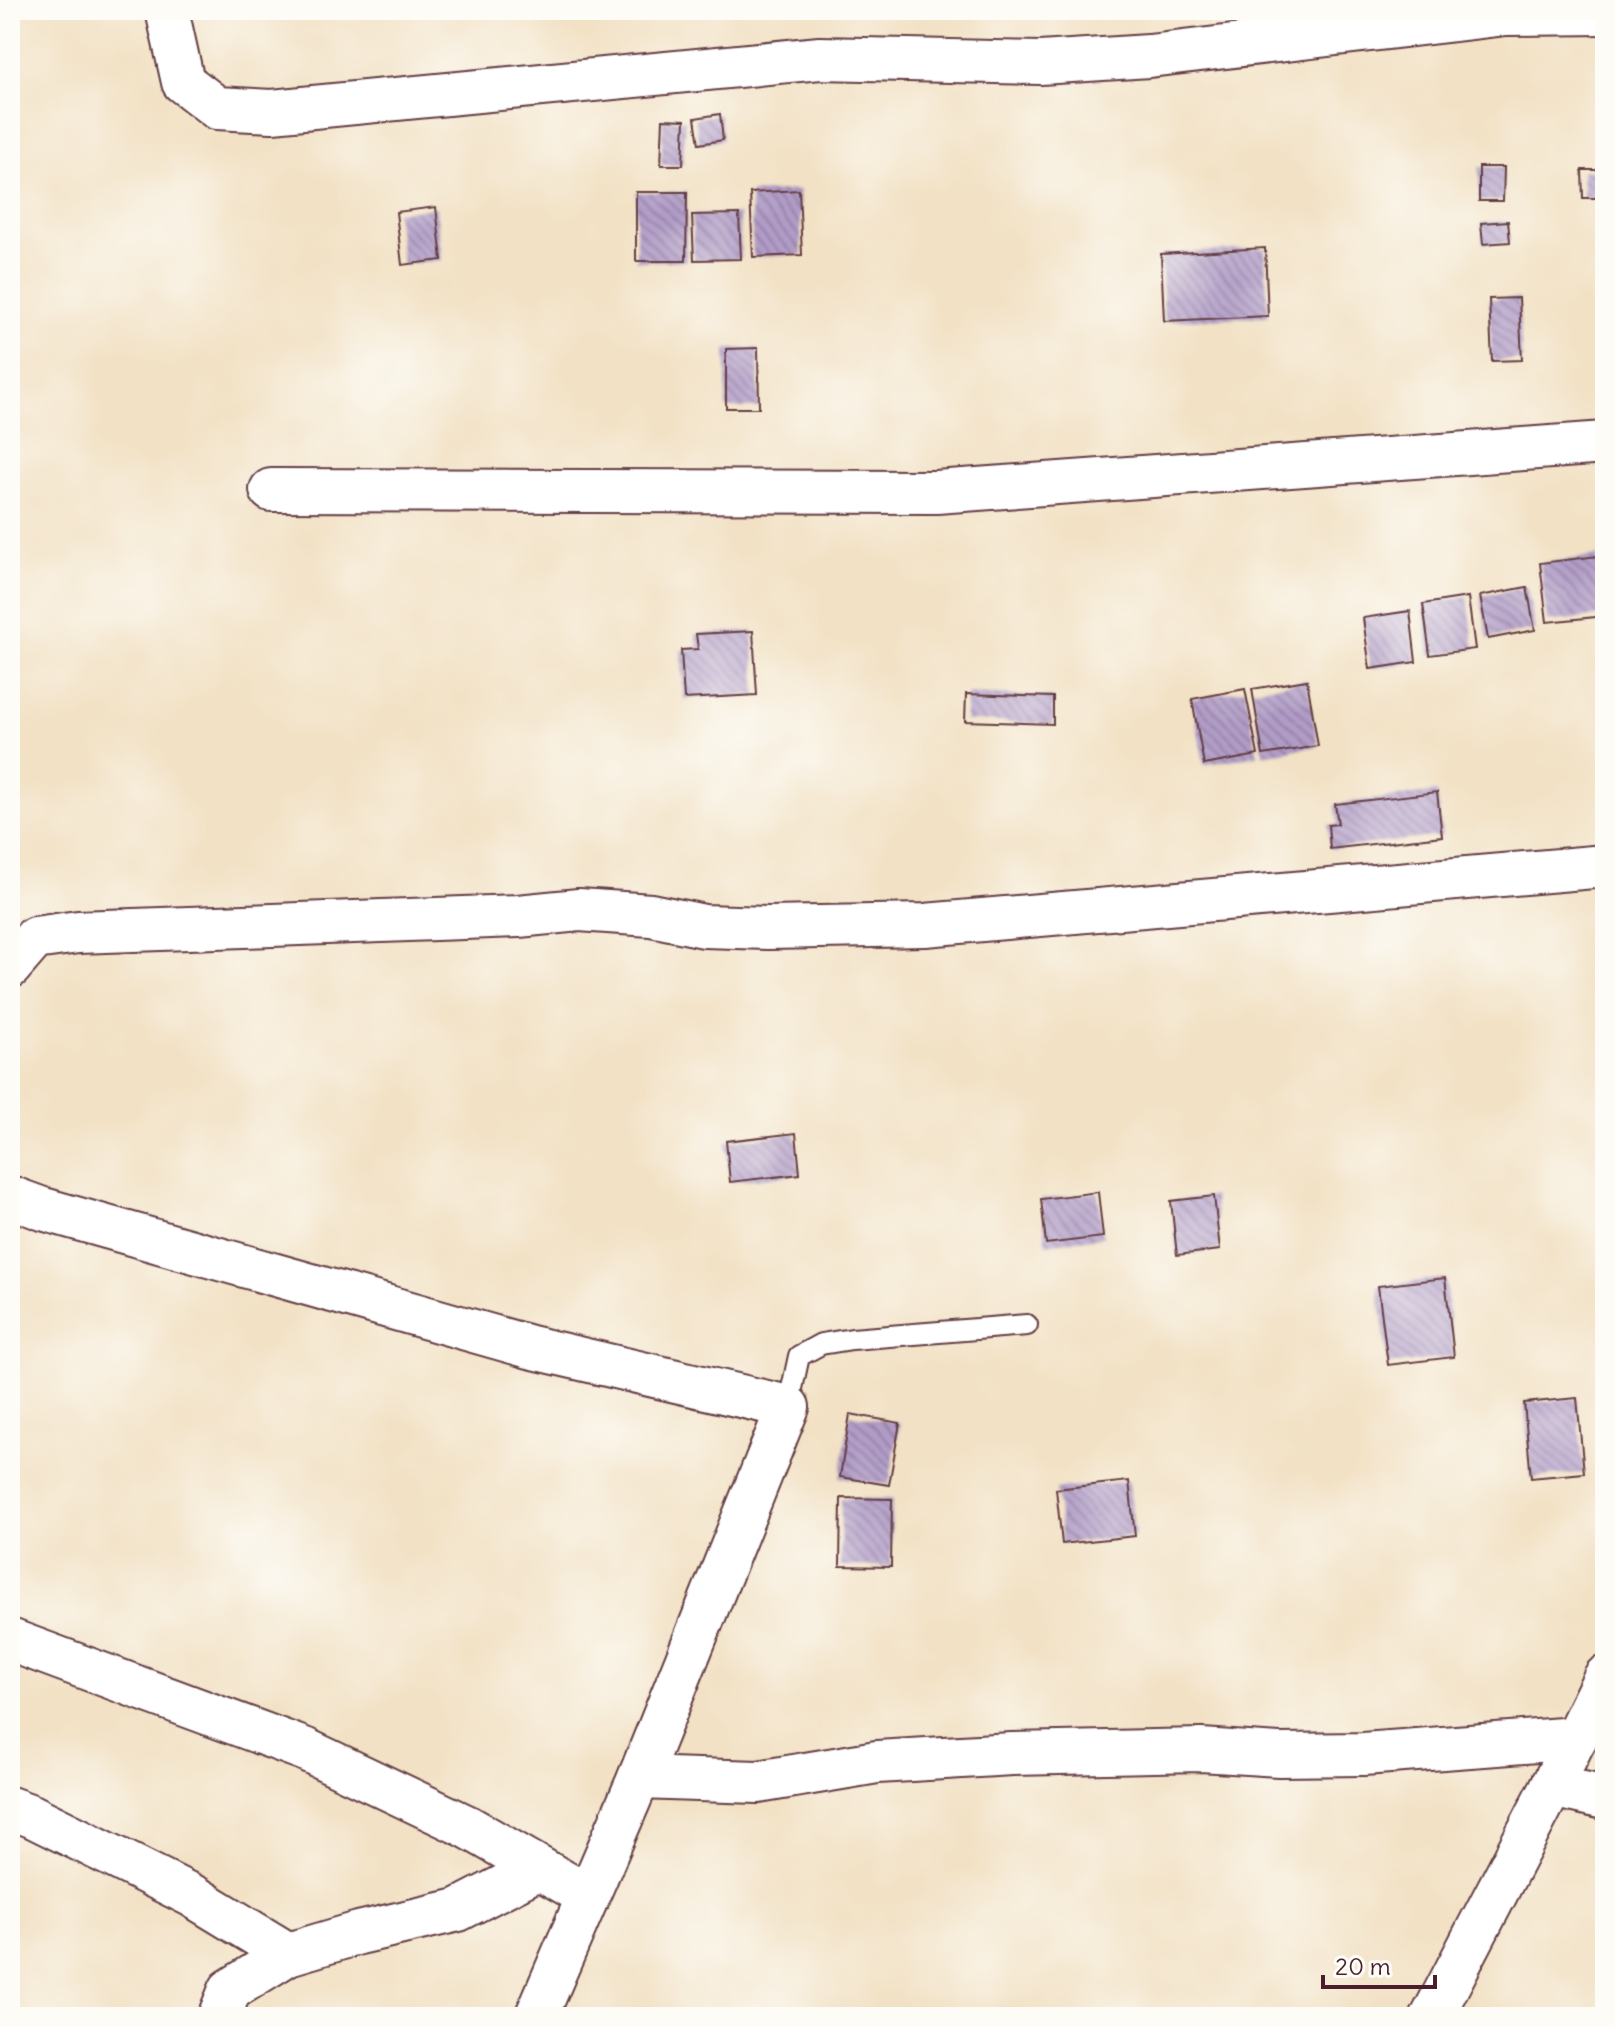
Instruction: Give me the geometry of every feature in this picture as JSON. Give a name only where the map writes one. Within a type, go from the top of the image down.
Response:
[{"type":"street","points":[[167,10],[183,82],[217,108],[272,111],[820,58],[1040,63],[1149,56],[1506,14],[1605,13]]},
{"type":"street","points":[[271,490],[936,492],[1605,443]]},
{"type":"street","points":[[10,967],[35,938],[78,932],[518,916],[579,910],[651,915],[704,926],[925,925],[1605,866]]},
{"type":"street","points":[[10,1197],[58,1214],[530,1347],[788,1407],[639,1778],[536,2017]]},
{"type":"street","points":[[10,1640],[304,1749],[468,1827],[588,1896]]},
{"type":"street","points":[[1432,2017],[1605,1677]]},
{"type":"street","points":[[639,1778],[758,1782],[877,1762],[1012,1754],[1201,1750],[1279,1755],[1363,1754],[1576,1738]]},
{"type":"street","points":[[1552,1786],[1605,1798]]},
{"type":"street","points":[[10,1808],[193,1896],[288,1954]]},
{"type":"street","points":[[219,2017],[230,1990],[288,1954],[359,1933],[458,1910],[539,1868]]},
{"type":"lane","points":[[788,1407],[799,1356],[821,1344],[1027,1325]]},
{"type":"building","points":[[720,114],[723,140],[699,144],[695,118]]},
{"type":"building","points":[[663,119],[685,120],[683,165],[661,165]]},
{"type":"building","points":[[1479,167],[1504,167],[1503,201],[1479,201]]},
{"type":"building","points":[[1582,170],[1605,170],[1605,198],[1583,198]]},
{"type":"building","points":[[799,190],[802,255],[753,257],[750,193]]},
{"type":"building","points":[[636,192],[687,192],[686,261],[636,261]]},
{"type":"building","points":[[436,207],[442,260],[402,265],[396,212]]},
{"type":"building","points":[[739,214],[741,259],[694,260],[692,215]]},
{"type":"building","points":[[1508,221],[1510,242],[1483,244],[1481,223]]},
{"type":"building","points":[[1265,248],[1268,316],[1164,321],[1161,254]]},
{"type":"building","points":[[1519,298],[1522,360],[1492,361],[1489,299]]},
{"type":"building","points":[[758,348],[759,408],[726,408],[726,349]]},
{"type":"building","points":[[1598,556],[1605,616],[1547,622],[1540,563]]},
{"type":"building","points":[[1527,587],[1535,630],[1488,639],[1480,596]]},
{"type":"building","points":[[1468,597],[1475,649],[1430,655],[1423,604]]},
{"type":"building","points":[[1410,611],[1416,662],[1370,669],[1363,618]]},
{"type":"building","points":[[753,631],[757,695],[684,699],[681,650],[698,649],[696,634]]},
{"type":"building","points":[[1307,680],[1318,746],[1263,755],[1252,689]]},
{"type":"building","points":[[1245,689],[1258,755],[1204,765],[1192,699]]},
{"type":"building","points":[[966,694],[1053,697],[1053,724],[965,721]]},
{"type":"building","points":[[1437,792],[1442,836],[1330,849],[1328,825],[1338,824],[1335,804]]},
{"type":"building","points":[[796,1133],[800,1174],[730,1182],[726,1141]]},
{"type":"building","points":[[1098,1192],[1103,1237],[1046,1244],[1041,1199]]},
{"type":"building","points":[[1214,1196],[1220,1250],[1177,1255],[1171,1201]]},
{"type":"building","points":[[1445,1278],[1454,1357],[1388,1365],[1378,1286]]},
{"type":"building","points":[[1577,1398],[1584,1473],[1531,1478],[1524,1403]]},
{"type":"building","points":[[850,1414],[900,1423],[889,1485],[840,1477]]},
{"type":"building","points":[[1129,1481],[1135,1536],[1062,1544],[1056,1489]]},
{"type":"building","points":[[841,1498],[892,1499],[891,1567],[840,1566]]}]
